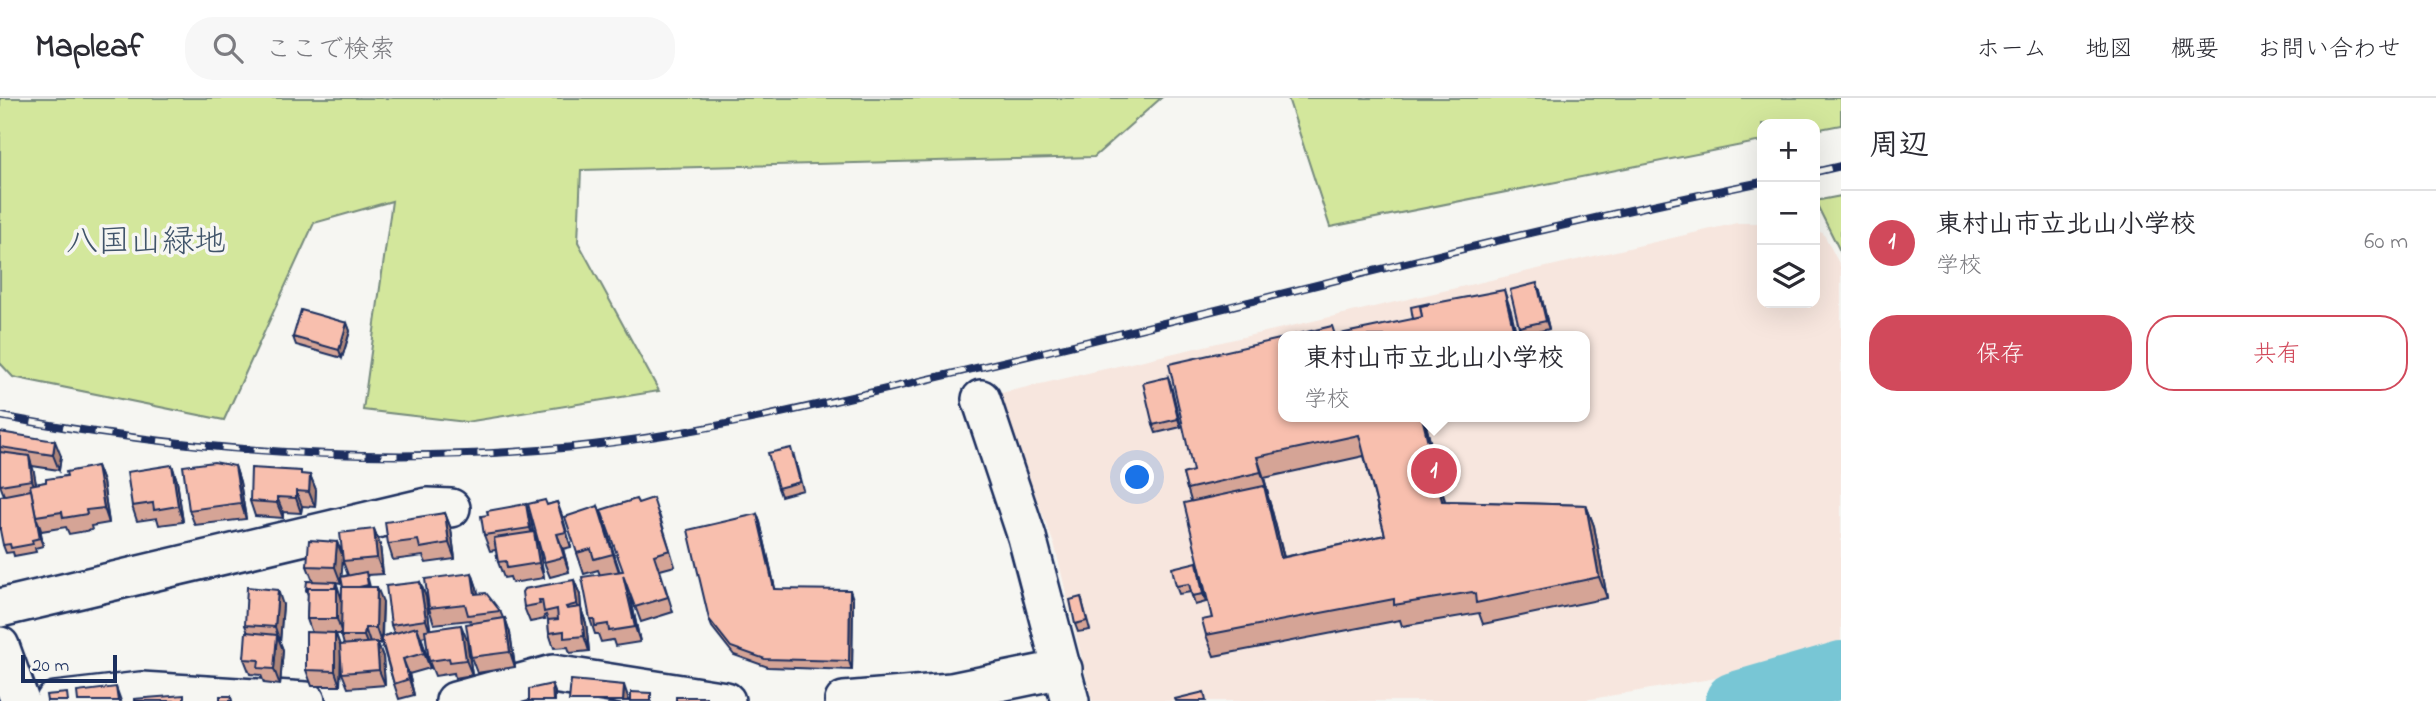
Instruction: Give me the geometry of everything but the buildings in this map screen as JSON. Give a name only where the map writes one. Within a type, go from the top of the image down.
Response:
[{"type":"street","points":[[844,701],[951,692],[1067,690],[1027,537],[981,398]]},
{"type":"street","points":[[0,608],[427,507],[451,508]]},
{"type":"street","points":[[0,646],[20,701]]},
{"type":"street","points":[[455,701],[553,674],[726,701]]},
{"type":"street","points":[[55,701],[141,691],[306,701]]},
{"type":"shaded area","points":[[1737,223],[1757,223],[1757,308],[1820,308],[1820,232],[1823,233],[1841,267],[1841,654],[1836,658],[1579,701],[1092,701],[1055,547],[997,394]]},
{"type":"green space","name":"八国山緑地","points":[[0,98],[1161,98],[1094,157],[581,170],[578,242],[659,391],[466,422],[363,410],[392,201],[314,223],[224,420],[13,377],[0,363]]},
{"type":"green space","points":[[1288,98],[1841,98],[1841,125],[1820,129],[1820,119],[1757,119],[1757,142],[1330,227]]},
{"type":"green space","points":[[1841,196],[1841,253],[1820,211],[1820,200]]},
{"type":"waterway","points":[[1734,701],[1841,670]]},
{"type":"railway","points":[[1820,171],[1841,166]]},
{"type":"railway","points":[[0,416],[143,439],[214,447],[358,455],[502,453],[626,441],[728,424],[829,402],[1566,225],[1757,183]]},
{"type":"place","name":"東村山市立北山小学校","points":[[1434,471]]}]
